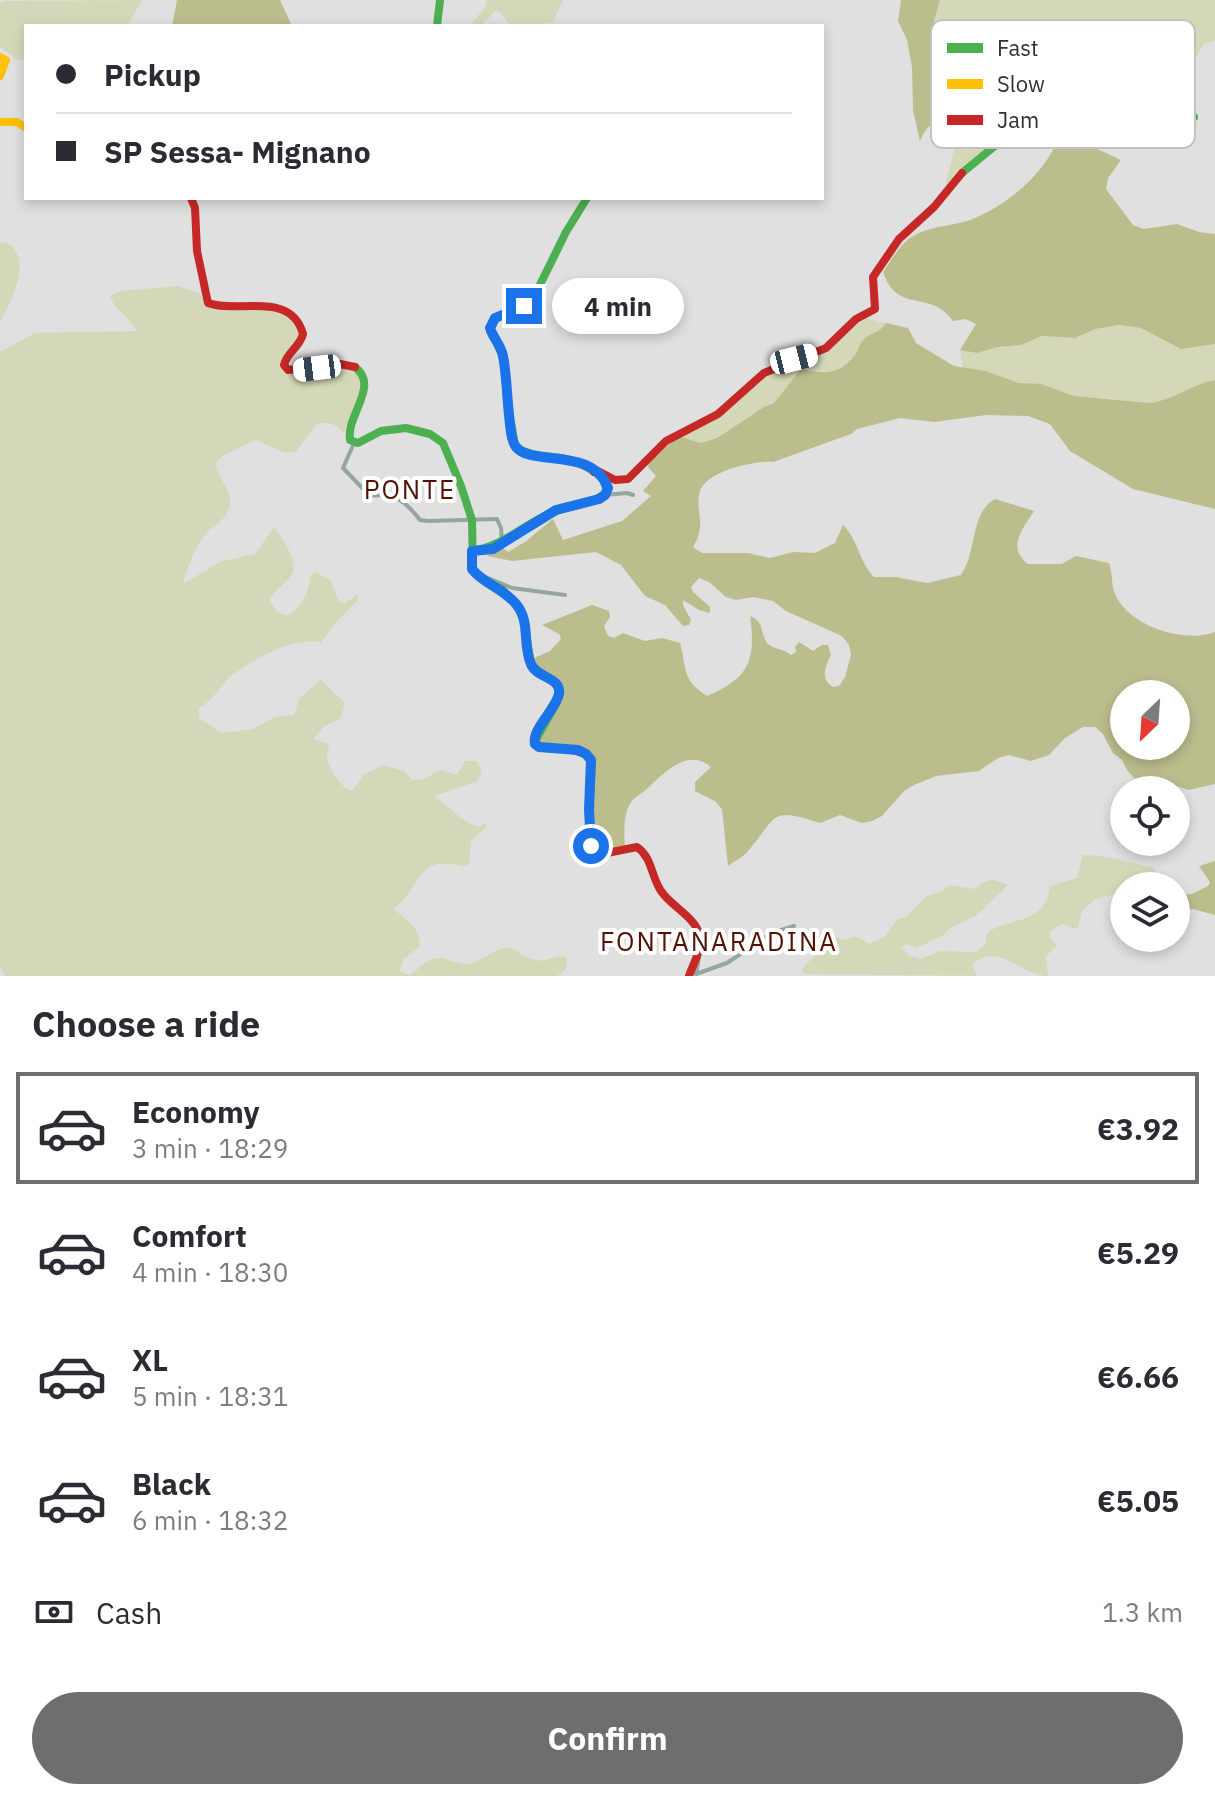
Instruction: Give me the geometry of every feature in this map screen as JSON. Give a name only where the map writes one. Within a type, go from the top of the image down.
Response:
[{"type":"street","points":[[437,24],[440,0]]},
{"type":"street","points":[[0,57],[6,60],[0,76]]},
{"type":"street","points":[[0,122],[17,122],[24,127]]},
{"type":"street","points":[[594,472],[615,480],[628,479],[666,441],[718,414],[764,373],[834,344],[856,319],[875,309],[873,277],[899,239],[934,207],[957,177],[992,148]]},
{"type":"street","points":[[192,200],[197,251],[208,303],[216,307],[267,305],[287,312],[303,333],[301,340],[284,359],[288,370],[342,365],[355,367],[362,372],[366,387],[347,433],[354,443],[388,430],[421,430],[434,435],[445,447],[471,519],[472,569],[478,576],[505,591],[520,607],[527,628],[531,666],[554,681],[558,688],[559,693],[550,714],[534,737],[535,744],[581,751],[591,760],[589,810],[593,850],[602,854],[642,848],[660,890],[700,935],[693,975]]},
{"type":"street","points":[[586,200],[566,232],[532,301],[495,318],[490,328],[504,359],[508,413],[515,446],[524,453],[564,458],[594,472],[606,483],[605,495]]},
{"type":"street","points":[[354,443],[343,468],[370,496],[398,497],[414,510],[420,520],[497,519],[502,544]]},
{"type":"street","points":[[472,551],[493,549],[550,513],[605,495],[633,495]]},
{"type":"street","points":[[478,576],[512,588],[565,595]]},
{"type":"street","points":[[693,975],[727,963],[772,933],[794,926]]},
{"type":"green space","points":[[142,0],[127,24],[24,24],[24,59],[17,60],[0,47],[0,3]]},
{"type":"green space","points":[[177,0],[280,0],[291,24],[172,24]]},
{"type":"green space","points":[[486,0],[563,0],[553,22],[509,24],[501,13],[495,11],[483,24],[472,24],[487,4]]},
{"type":"green space","points":[[901,0],[940,0],[934,20],[931,20],[931,125],[920,141],[913,110],[912,67],[907,40],[898,21]]},
{"type":"green space","points":[[940,0],[1215,0],[1215,41],[1204,44],[1195,59],[1195,20],[934,20]]},
{"type":"green space","points":[[955,148],[988,148],[944,190]]},
{"type":"green space","points":[[1054,148],[1089,148],[1121,160],[1108,178],[1106,189],[1133,225],[1144,229],[1177,224],[1215,234],[1215,344],[1181,349],[1141,328],[1119,325],[1095,329],[1075,338],[1042,336],[1021,345],[977,353],[960,350],[976,324],[966,319],[953,321],[938,307],[906,298],[891,287],[883,272],[906,241],[925,231],[975,218],[999,205],[1022,188]]},
{"type":"green space","points":[[0,243],[13,248],[20,267],[15,291],[0,322]]},
{"type":"green space","points":[[177,286],[199,293],[211,309],[262,309],[284,314],[300,335],[282,359],[285,371],[295,375],[351,368],[361,375],[363,382],[344,433],[328,423],[315,425],[296,452],[284,452],[255,440],[216,462],[218,474],[229,492],[229,509],[200,542],[183,584],[222,561],[255,554],[274,527],[289,550],[294,569],[269,599],[276,611],[286,616],[297,609],[311,575],[316,572],[331,581],[339,602],[345,603],[358,594],[358,600],[334,624],[321,643],[299,642],[286,646],[239,671],[199,708],[199,718],[222,733],[253,729],[275,717],[294,715],[299,699],[320,680],[345,702],[341,718],[325,726],[313,739],[329,744],[327,757],[330,767],[348,789],[352,791],[363,775],[383,765],[404,771],[412,780],[441,770],[457,775],[465,761],[477,761],[482,771],[478,781],[434,796],[469,824],[480,827],[486,822],[487,826],[471,841],[469,864],[464,867],[437,864],[428,868],[394,909],[412,925],[418,934],[420,946],[403,960],[400,971],[409,975],[436,958],[473,963],[508,948],[536,960],[567,957],[566,969],[557,976],[5,976],[0,966],[0,352],[35,333],[136,331],[110,296],[120,291]]},
{"type":"green space","points":[[862,317],[886,323],[865,339],[855,355],[842,367],[830,371],[801,369],[774,403],[717,438],[701,443],[678,436],[728,410],[765,375],[831,349]]},
{"type":"green space","points":[[886,323],[908,328],[916,343],[954,366],[986,371],[1019,383],[1042,384],[1074,396],[1150,403],[1215,380],[1215,509],[1133,489],[1070,451],[1050,424],[1028,416],[986,415],[934,422],[900,418],[857,429],[851,434],[773,462],[744,465],[711,478],[700,491],[700,531],[693,547],[702,553],[748,553],[770,558],[793,552],[815,553],[835,543],[843,525],[874,577],[896,577],[927,583],[961,575],[970,556],[981,513],[995,499],[1034,511],[1017,544],[1021,557],[1028,564],[1062,564],[1076,556],[1109,563],[1115,594],[1132,615],[1144,623],[1159,630],[1189,636],[1215,632],[1215,784],[1190,790],[1190,776],[1132,776],[1122,760],[1190,760],[1190,680],[1110,680],[1110,747],[1095,727],[1083,727],[1065,738],[1049,755],[1031,761],[1009,755],[998,758],[979,771],[936,776],[914,785],[904,791],[882,816],[872,821],[862,823],[840,815],[820,823],[783,815],[771,822],[746,853],[728,866],[722,809],[715,801],[695,791],[695,782],[711,767],[703,762],[686,761],[670,769],[634,799],[625,819],[625,847],[602,852],[593,847],[592,840],[595,766],[590,754],[541,745],[537,740],[557,706],[561,692],[560,684],[543,674],[535,663],[534,658],[550,651],[561,639],[559,634],[542,625],[592,605],[609,611],[610,617],[604,626],[608,636],[614,638],[623,633],[645,641],[662,638],[680,643],[689,679],[707,696],[733,682],[747,665],[752,644],[750,616],[760,625],[768,644],[791,655],[796,652],[799,642],[813,651],[828,645],[831,655],[825,677],[833,687],[839,686],[845,677],[851,655],[849,645],[842,636],[786,611],[773,601],[726,597],[709,582],[699,578],[691,587],[710,607],[710,613],[683,600],[691,620],[689,625],[683,626],[665,605],[645,596],[621,565],[596,552],[512,561],[487,556],[502,547],[508,552],[553,519],[563,540],[622,521],[651,496],[643,491],[656,476],[648,467],[649,463],[678,436],[701,443],[717,438],[774,403],[801,369],[830,372],[842,367],[855,355],[863,340]]},
{"type":"green space","points":[[1119,325],[1141,328],[1181,349],[1215,344],[1215,380],[1150,403],[1074,396],[1042,384],[1019,384],[986,371],[963,368],[960,350],[977,353],[1021,345],[1042,336],[1075,338],[1095,329]]},
{"type":"green space","points":[[1083,855],[1154,868],[1156,872],[1110,872],[1110,895],[1094,900],[1082,911],[1078,928],[1073,929],[1063,923],[1049,932],[1057,946],[1046,956],[1048,976],[991,956],[972,965],[977,976],[803,974],[802,969],[833,936],[844,940],[855,936],[869,944],[884,937],[897,920],[907,916],[927,896],[951,885],[973,889],[993,880],[1008,885],[977,915],[950,928],[942,936],[916,948],[906,944],[902,948],[909,956],[920,959],[941,951],[976,952],[985,945],[991,930],[1036,912],[1047,898],[1050,886],[1077,878]]},
{"type":"green space","points":[[1215,861],[1215,915],[1190,909],[1190,894],[1210,882],[1199,866]]},
{"type":"traffic: fast","points":[[437,24],[440,0]]},
{"type":"traffic: fast","points":[[962,173],[992,148]]},
{"type":"traffic: fast","points":[[472,551],[504,540],[553,512],[588,502],[607,492],[603,478],[583,465],[531,454],[515,446],[504,359],[490,328],[495,318],[532,301],[566,232],[586,200]]},
{"type":"traffic: fast","points":[[355,367],[364,383],[350,440],[358,443],[381,431],[406,428],[430,434],[443,443],[472,520],[473,569],[480,577],[502,589],[518,606],[524,620],[531,665],[559,688],[557,702],[534,743],[539,747],[572,750]]},
{"type":"traffic: slow","points":[[0,57],[6,60],[0,76]]},
{"type":"traffic: slow","points":[[0,122],[17,122],[24,127]]},
{"type":"traffic: jam","points":[[594,472],[615,480],[628,479],[666,441],[718,414],[764,373],[826,348],[856,319],[875,309],[873,277],[899,239],[934,207],[962,173]]},
{"type":"traffic: jam","points":[[192,200],[197,251],[208,303],[276,308],[297,320],[303,334],[286,360],[284,365],[288,370],[340,364],[355,367]]},
{"type":"traffic: jam","points":[[572,750],[586,754],[591,760],[589,810],[592,848],[602,854],[637,847],[649,861],[661,891],[696,927],[700,944],[689,976]]},
{"type":"district","name":"PONTE","points":[[410,489]]},
{"type":"district","name":"FONTANARADINA","points":[[719,941]]},
{"type":"route","points":[[524,306],[495,318],[490,324],[504,359],[514,443],[524,453],[577,462],[599,474],[608,488],[599,499],[556,510],[493,549],[472,551],[472,569],[478,576],[505,591],[520,607],[527,628],[531,666],[554,681],[558,688],[559,693],[550,714],[534,737],[535,744],[581,751],[591,760],[591,846]]}]
